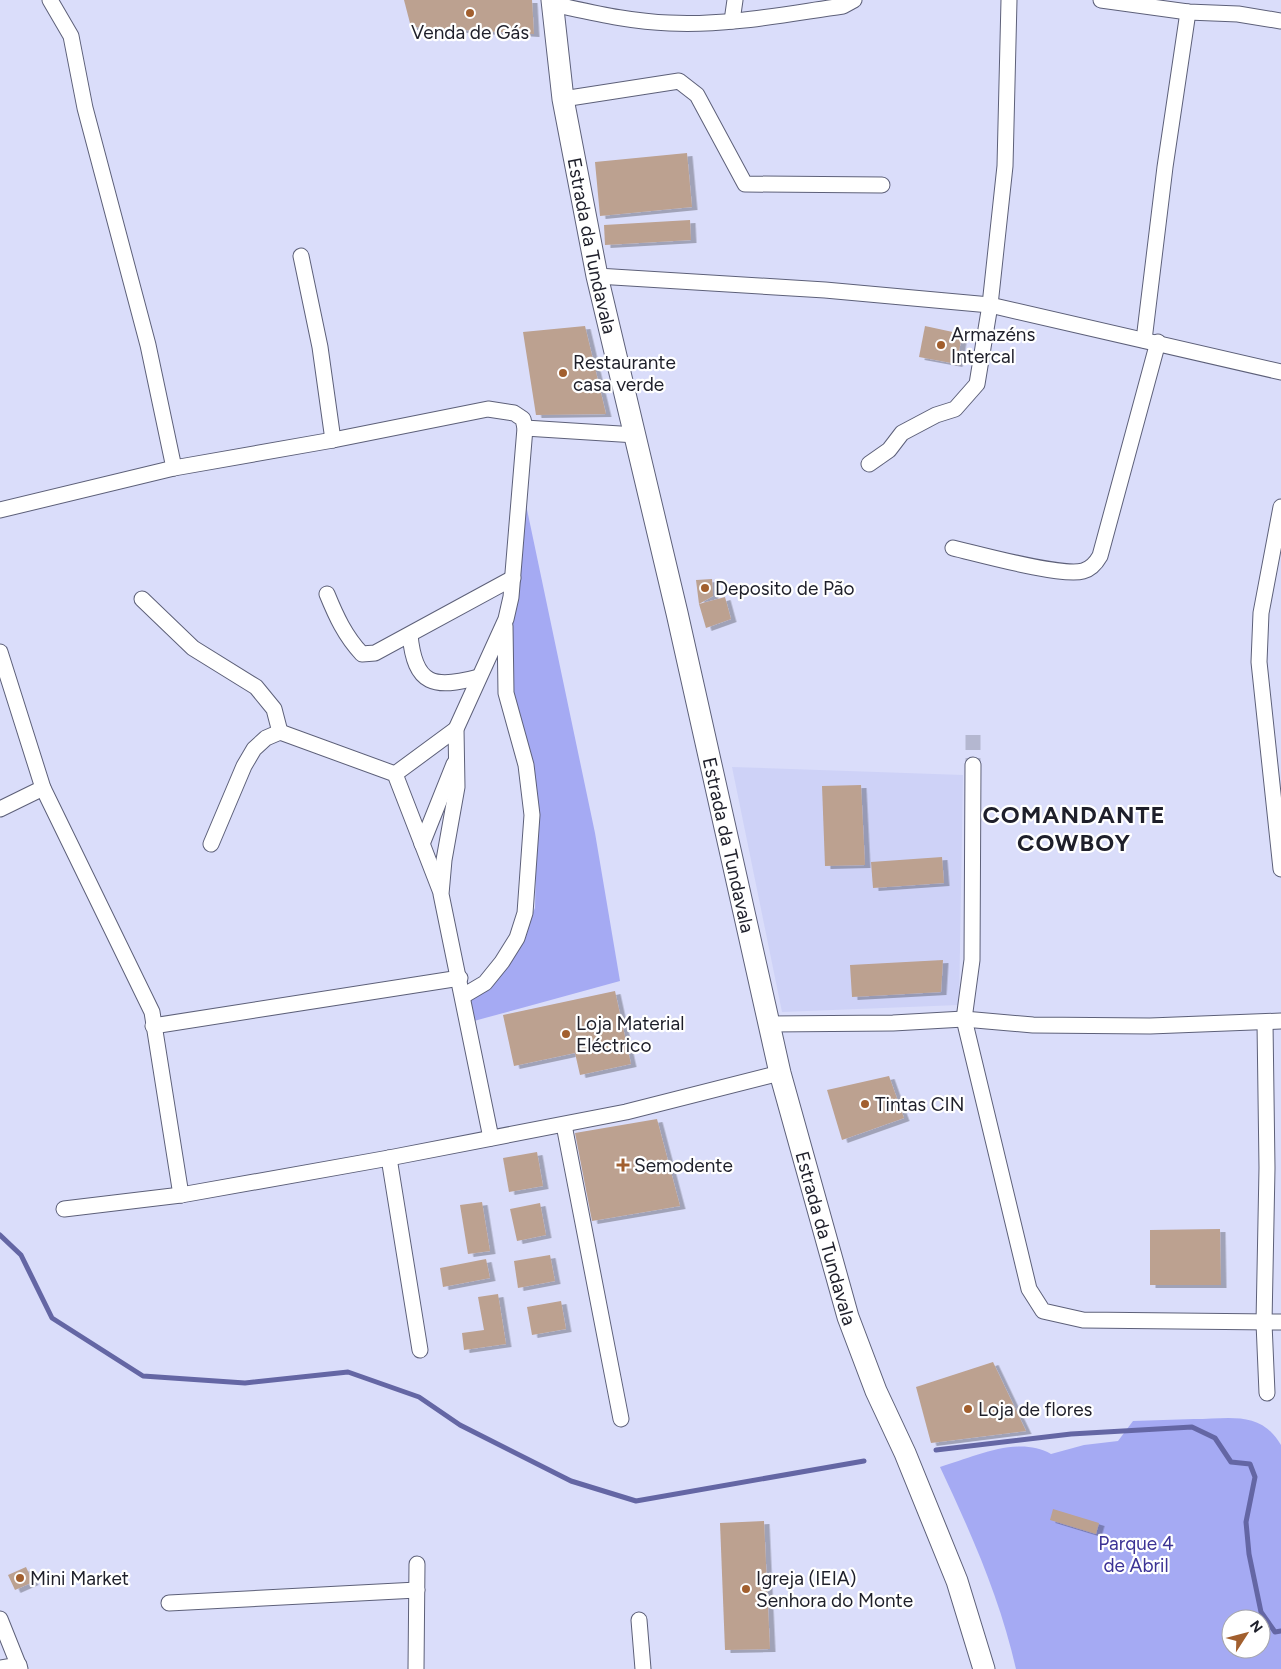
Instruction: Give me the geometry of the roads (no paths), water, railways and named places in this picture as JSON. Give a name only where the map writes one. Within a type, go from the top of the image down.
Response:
[{"type":"main road","name":"Estrada da Tundavala","points":[[552,2],[563,100],[597,276],[636,435],[780,1073],[848,1317],[876,1391],[905,1453],[957,1581],[984,1669]]},
{"type":"street","points":[[50,0],[71,36],[85,108],[148,345],[174,468]]},
{"type":"street","points":[[732,21],[735,0]]},
{"type":"street","points":[[552,2],[618,17],[668,23],[732,21],[843,6],[854,0]]},
{"type":"street","points":[[869,464],[889,450],[902,433],[936,415],[956,409],[977,384],[990,305],[1004,166],[1009,0]]},
{"type":"street","points":[[1101,0],[1188,12],[1238,14],[1281,21]]},
{"type":"street","points":[[954,548],[1002,560],[1071,572],[1084,571],[1094,565],[1100,556],[1151,341],[1165,167],[1188,12]]},
{"type":"street","points":[[563,100],[679,81],[697,95],[745,184],[882,185]]},
{"type":"street","points":[[301,256],[320,347],[334,440]]},
{"type":"street","points":[[597,276],[825,290],[990,305],[1281,372]]},
{"type":"street","points":[[0,510],[174,468],[334,440],[488,409],[514,412],[523,419],[524,428],[513,578],[506,619],[506,693],[526,765],[532,816],[525,913],[517,938],[502,962],[485,983],[463,996]]},
{"type":"street","points":[[524,428],[636,435]]},
{"type":"street","points":[[1281,508],[1261,614],[1259,662],[1281,869]]},
{"type":"street","points":[[327,594],[340,624],[362,654],[375,653],[513,578]]},
{"type":"street","points":[[142,598],[193,648],[256,687],[274,709],[280,732]]},
{"type":"street","points":[[441,894],[444,860],[457,788],[456,730],[506,619]]},
{"type":"street","points":[[410,635],[412,658],[419,671],[428,678],[442,684],[479,677]]},
{"type":"street","points":[[0,652],[43,788],[152,1012],[181,1195]]},
{"type":"street","points":[[395,774],[456,730]]},
{"type":"street","points":[[211,844],[244,766],[254,749],[266,738],[280,732],[395,774],[441,894],[460,978],[491,1138]]},
{"type":"street","points":[[422,844],[456,758]]},
{"type":"street","points":[[973,765],[972,960],[964,1019],[1029,1289],[1043,1311],[1083,1320],[1281,1322]]},
{"type":"street","points":[[0,809],[43,788]]},
{"type":"street","points":[[153,1026],[460,978]]},
{"type":"street","points":[[770,1024],[964,1019],[1033,1025],[1150,1026],[1281,1021]]},
{"type":"street","points":[[1265,1023],[1267,1168],[1264,1323],[1268,1393]]},
{"type":"street","points":[[64,1209],[181,1195],[564,1125],[780,1073]]},
{"type":"street","points":[[564,1125],[621,1418]]},
{"type":"street","points":[[389,1158],[420,1350]]},
{"type":"street","points":[[416,1669],[417,1564]]},
{"type":"street","points":[[168,1603],[417,1590]]},
{"type":"street","points":[[0,1619],[20,1667],[0,1668]]},
{"type":"street","points":[[639,1620],[643,1669]]},
{"type":"waterway","points":[[0,1235],[21,1255],[52,1318],[143,1376],[245,1383],[348,1372],[419,1397],[460,1425],[571,1481],[636,1501],[864,1461]]},
{"type":"waterway","points":[[936,1450],[1071,1434],[1192,1427],[1215,1438],[1231,1462],[1250,1464],[1255,1477],[1246,1522],[1249,1554],[1261,1612],[1275,1632],[1281,1631]]},
{"type":"tunnel","points":[[973,735],[973,765]]},
{"type":"place","name":"Venda de Gás","points":[[470,13]]},
{"type":"place","name":"Armazéns Intercal","points":[[941,345]]},
{"type":"place","name":"Restaurante casa verde","points":[[563,373]]},
{"type":"place","name":"Deposito de Pão","points":[[705,588]]},
{"type":"place","name":"Loja Material Eléctrico","points":[[566,1034]]},
{"type":"place","name":"Tintas CIN","points":[[865,1104]]},
{"type":"place","name":"Semodente","points":[[623,1165]]},
{"type":"place","name":"Loja de flores","points":[[968,1409]]},
{"type":"place","name":"Mini Market","points":[[20,1578]]},
{"type":"place","name":"Igreja (IEIA) Senhora do Monte","points":[[746,1589]]},
{"type":"district","name":"COMANDANTE COWBOY","points":[[1074,829]]},
{"type":"park label","name":"Parque 4 de Abril","points":[[1136,1554]]}]
